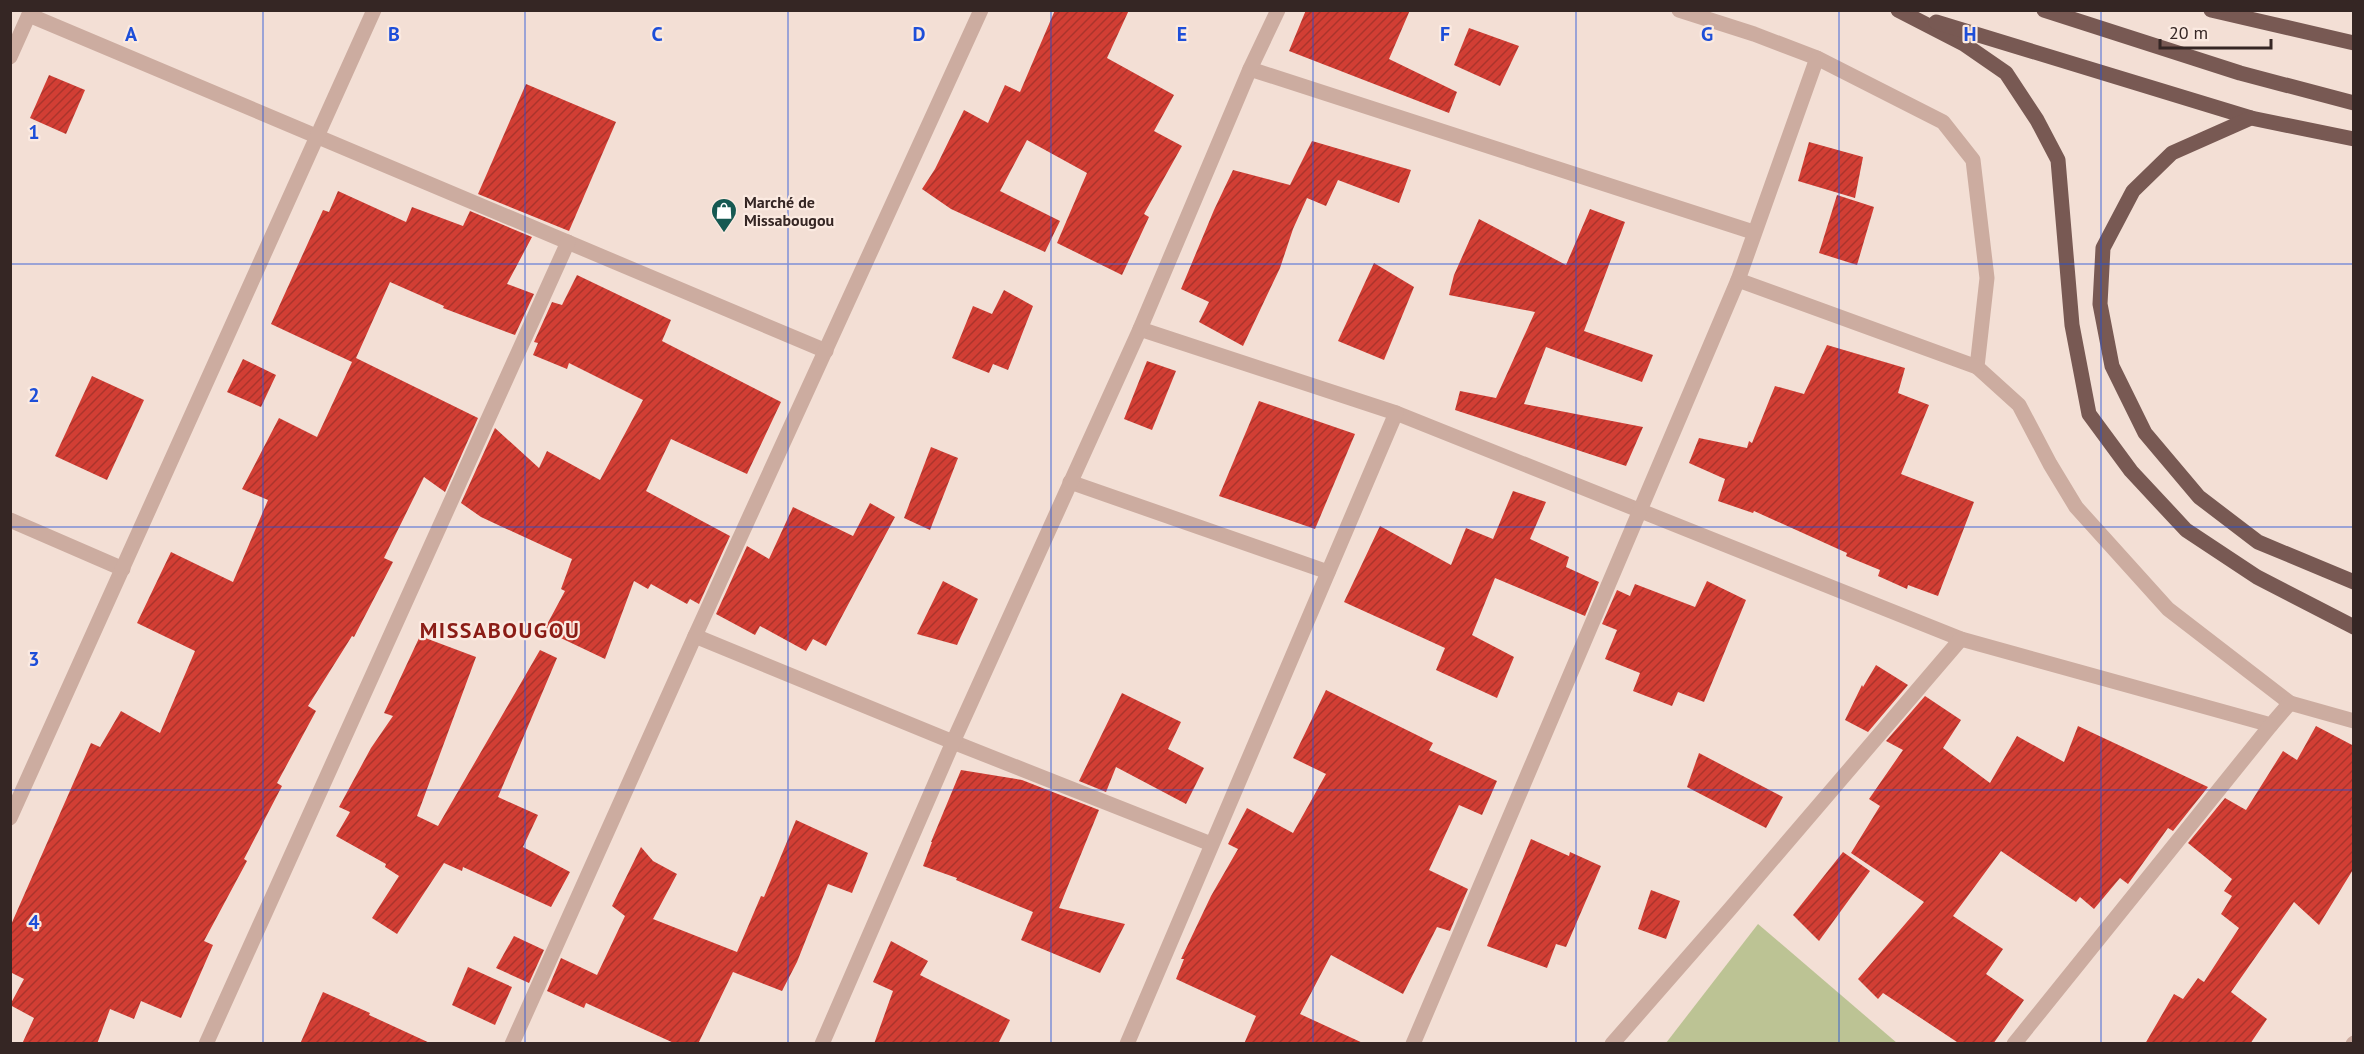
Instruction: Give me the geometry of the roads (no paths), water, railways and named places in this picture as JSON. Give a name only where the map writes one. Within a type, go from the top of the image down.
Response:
[{"type":"main road","points":[[1898,10],[2251,118],[2354,138]]},
{"type":"main road","points":[[1898,10],[1964,44],[2006,73],[2037,120],[2058,160],[2072,325],[2089,414],[2131,471],[2186,530],[2257,577],[2354,627]]},
{"type":"main road","points":[[2044,10],[2240,73],[2354,103]]},
{"type":"main road","points":[[2211,10],[2354,43]]},
{"type":"main road","points":[[2251,118],[2172,153],[2133,191],[2103,248],[2100,304],[2112,366],[2145,433],[2199,497],[2258,542],[2354,582]]},
{"type":"street","points":[[10,818],[374,10]]},
{"type":"street","points":[[512,1044],[695,636],[981,10]]},
{"type":"street","points":[[822,1044],[953,742],[1140,330],[1250,69],[1278,10]]},
{"type":"street","points":[[1679,10],[1754,34],[1816,58],[1943,122],[1973,160],[1987,278],[1977,367]]},
{"type":"street","points":[[10,57],[30,13],[825,351]]},
{"type":"street","points":[[1413,1044],[1738,280],[1816,58]]},
{"type":"street","points":[[1250,69],[1753,232]]},
{"type":"street","points":[[206,1044],[568,242]]},
{"type":"street","points":[[1738,280],[1977,367],[2019,405],[2076,507],[2168,609],[2290,703],[2354,721]]},
{"type":"street","points":[[1140,330],[1396,413],[1961,639],[2271,725]]},
{"type":"street","points":[[1127,1044],[1396,413]]},
{"type":"street","points":[[1070,482],[1328,572]]},
{"type":"street","points":[[10,520],[123,569]]},
{"type":"street","points":[[695,636],[953,742],[1211,844]]},
{"type":"street","points":[[1612,1044],[1961,639]]},
{"type":"street","points":[[2014,1044],[2290,703]]},
{"type":"place","name":"Marché de Missabougou","points":[[724,234]]},
{"type":"district","name":"MISSABOUGOU","points":[[500,630]]}]
